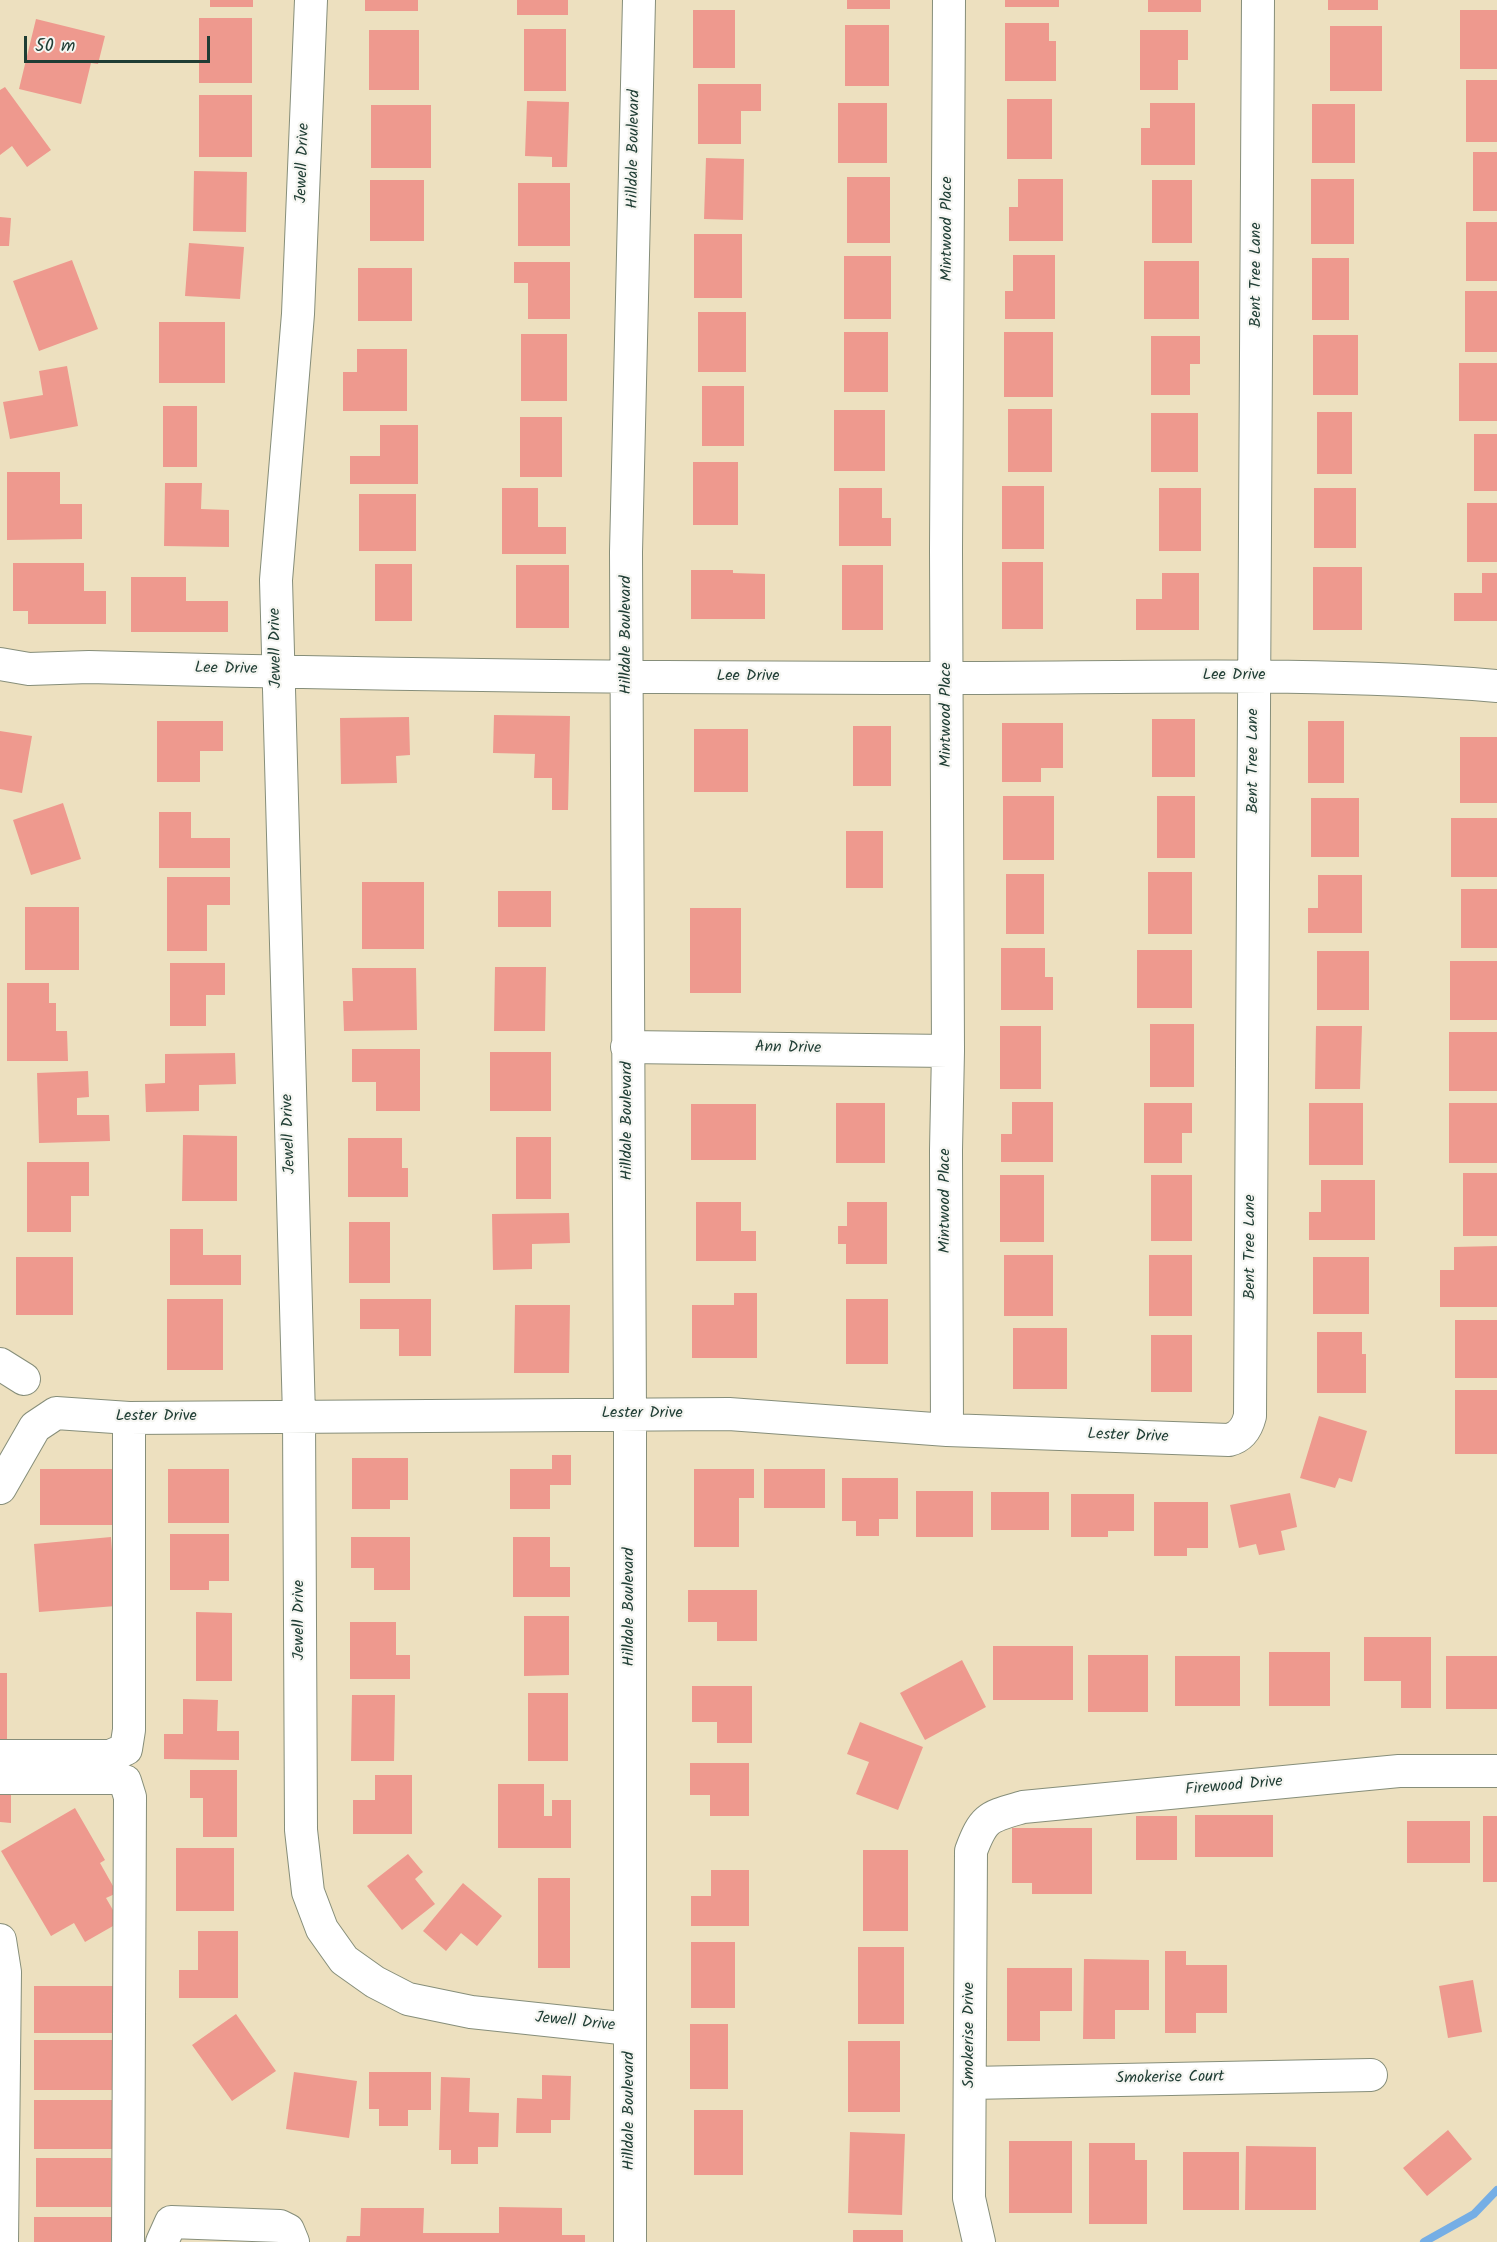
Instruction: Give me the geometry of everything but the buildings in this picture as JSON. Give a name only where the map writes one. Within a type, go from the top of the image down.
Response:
[{"type":"street","name":"Jewell Drive","points":[[311,0],[298,314],[276,580],[298,1416],[301,1830],[308,1892],[322,1929],[344,1960],[375,1982],[408,1999],[471,2012],[630,2028]]},
{"type":"street","name":"Hilldale Boulevard","points":[[630,2242],[630,1415],[626,552],[639,0]]},
{"type":"street","name":"Mintwood Place","points":[[947,1430],[946,538],[949,0]]},
{"type":"street","name":"Bent Tree Lane","points":[[1228,1440],[1237,1438],[1247,1425],[1250,1416],[1258,0]]},
{"type":"street","name":"Lee Drive","points":[[0,664],[29,669],[89,668],[627,677],[1255,676],[1422,680],[1497,686]]},
{"type":"street","name":"Ann Drive","points":[[627,1047],[948,1051]]},
{"type":"street","name":"Lester Drive","points":[[0,1488],[35,1427],[56,1413],[129,1418],[729,1414],[947,1430],[1228,1440]]},
{"type":"street","points":[[0,1756],[110,1756],[126,1749],[129,1730],[129,1418]]},
{"type":"street","name":"Firewood Drive","points":[[979,1829],[990,1817],[1023,1807],[1400,1771],[1497,1772]]},
{"type":"street","points":[[0,1778],[115,1778],[125,1781],[130,1797],[129,2242]]},
{"type":"street","name":"Smokerise Drive","points":[[979,1829],[971,1851],[969,2198],[979,2242]]},
{"type":"street","points":[[0,1940],[5,1972],[3,2242]]},
{"type":"street","name":"Smokerise Court","points":[[970,2083],[1371,2075]]},
{"type":"street","points":[[162,2242],[171,2222],[280,2226],[288,2230],[293,2242]]},
{"type":"waterway","points":[[1424,2242],[1474,2214],[1497,2190]]}]
